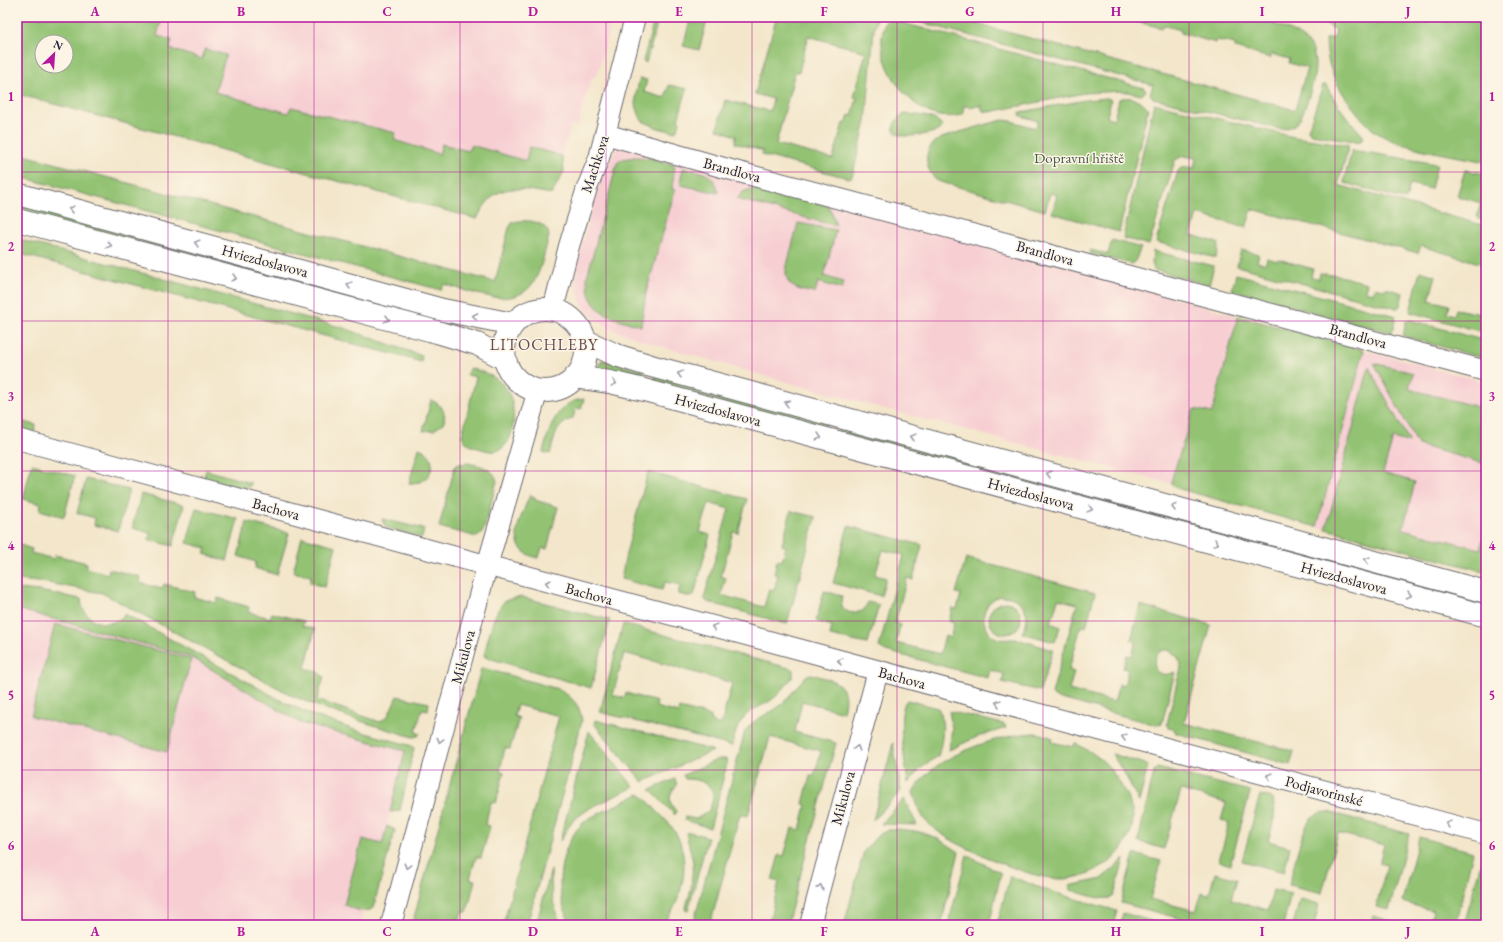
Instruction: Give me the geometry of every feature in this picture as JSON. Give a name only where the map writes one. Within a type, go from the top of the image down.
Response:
[{"type":"street","name":"Machkova","points":[[553,310],[568,246],[587,188],[599,158],[635,17]]},
{"type":"street","name":"Brandlova","points":[[605,134],[735,171],[1486,371]]},
{"type":"street","name":"Hviezdoslavova","points":[[17,194],[442,310],[513,324]]},
{"type":"street","name":"Hviezdoslavova","points":[[17,220],[450,336],[477,344],[505,359]]},
{"type":"street","points":[[553,310],[571,319],[579,328],[584,340],[584,359],[582,366],[575,377],[558,388],[538,390],[523,384],[512,373],[505,359],[505,341],[513,324],[518,319],[531,311],[553,310]]},
{"type":"street","name":"Hviezdoslavova","points":[[584,340],[616,355],[651,366],[1486,592]]},
{"type":"street","name":"Hviezdoslavova","points":[[575,377],[610,382],[644,390],[1486,616]]},
{"type":"street","name":"Mikulova","points":[[391,925],[487,566],[538,390]]},
{"type":"street","name":"Bachova","points":[[17,439],[1161,747]]},
{"type":"street","name":"Mikulova","points":[[810,925],[878,671]]},
{"type":"street","name":"Podjavorinské","points":[[1161,747],[1486,834]]},
{"type":"shaded area","points":[[162,17],[613,17],[597,75],[591,79],[577,127],[571,125],[562,156],[529,147],[526,161],[471,145],[469,151],[439,154],[393,140],[396,133],[290,107],[289,113],[214,92],[225,55],[205,50],[203,59],[170,49],[157,36]]},
{"type":"shaded area","points":[[619,144],[1016,252],[1238,316],[1212,414],[1194,409],[1172,478],[1172,484],[833,395],[650,343],[609,328],[589,315],[581,303],[576,284],[578,261],[599,183]]},
{"type":"shaded area","points":[[1364,350],[1486,382],[1486,572],[1317,527]]},
{"type":"shaded area","points":[[17,609],[191,657],[300,723],[405,751],[382,844],[362,839],[344,905],[364,911],[360,925],[17,925]]},
{"type":"green space","points":[[17,17],[162,17],[157,36],[172,40],[170,49],[202,59],[205,49],[226,55],[215,92],[288,113],[291,107],[396,133],[394,140],[439,154],[442,144],[468,151],[471,145],[526,161],[529,147],[562,156],[564,171],[552,194],[517,189],[499,192],[484,206],[477,219],[17,94]]},
{"type":"green space","points":[[655,17],[659,17],[646,63],[643,61]]},
{"type":"green space","points":[[691,17],[708,17],[699,50],[683,46]]},
{"type":"green space","points":[[769,17],[877,17],[874,29],[866,122],[852,177],[848,178],[762,155],[763,151],[735,143],[736,136],[717,129],[725,100],[770,111],[773,99],[755,94],[776,19]],"holes":[[[808,36],[866,52],[854,97],[857,98],[852,116],[849,115],[846,124],[843,123],[833,159],[776,144],[795,72],[799,72]]]},
{"type":"green space","points":[[901,17],[952,17],[1295,110],[1307,68],[1289,63],[1290,59],[1271,54],[1270,58],[1235,48],[1235,44],[1217,40],[1216,43],[1181,33],[1181,30],[1163,25],[1162,28],[1126,19],[1126,17],[1245,17],[1273,24],[1301,37],[1313,51],[1315,62],[1314,75],[1310,93],[1299,120],[1292,126],[1280,129],[1153,98],[1150,94],[1153,85]]},
{"type":"green space","points":[[1284,17],[1307,17],[1304,21],[1295,23]]},
{"type":"green space","points":[[1324,17],[1486,17],[1486,162],[1442,154],[1395,142],[1372,129],[1361,118],[1341,91],[1331,70],[1327,55],[1326,39],[1334,38],[1336,30],[1326,24]]},
{"type":"green space","points":[[888,19],[1144,88],[1146,91],[1142,95],[1122,91],[1084,93],[990,112],[983,111],[981,107],[982,105],[973,107],[963,106],[964,113],[962,115],[951,117],[940,116],[928,112],[917,105],[898,85],[891,73],[885,61],[882,48],[883,29],[885,22]]},
{"type":"green space","points":[[640,78],[647,80],[644,92],[665,98],[669,85],[687,89],[678,120],[680,121],[679,126],[675,132],[658,128],[642,121],[636,104]]},
{"type":"green space","points":[[1323,85],[1326,85],[1343,112],[1364,137],[1360,142],[1311,134],[1308,130]]},
{"type":"green space","name":"Dopravní hřiště","points":[[1107,98],[1111,100],[1107,117],[1114,119],[1119,99],[1135,99],[1143,103],[1148,109],[1119,232],[1052,213],[1057,195],[1050,193],[1045,211],[937,181],[929,170],[927,164],[928,152],[935,142],[944,137],[1003,120],[1036,128],[1038,121],[1021,116],[1020,113],[1085,100]]},
{"type":"green space","points":[[1154,103],[1294,137],[1349,145],[1338,185],[1486,226],[1486,265],[1421,246],[1418,253],[1252,209],[1246,228],[1197,214],[1191,235],[1219,243],[1216,258],[1156,242],[1178,171],[1183,167],[1194,168],[1196,158],[1183,156],[1175,160],[1149,245],[1123,238]]},
{"type":"green space","points":[[905,114],[920,115],[931,118],[940,123],[943,127],[935,132],[923,135],[900,135],[896,133],[893,127],[896,121]]},
{"type":"green space","points":[[1352,150],[1437,164],[1431,189],[1410,184],[1406,200],[1345,183],[1344,180]]},
{"type":"green space","points":[[17,153],[495,282],[509,228],[512,223],[523,221],[535,222],[540,224],[548,231],[549,236],[535,280],[527,290],[516,296],[505,298],[479,295],[444,284],[441,290],[17,176]]},
{"type":"green space","points":[[634,157],[650,158],[675,165],[672,189],[675,190],[646,293],[641,326],[611,316],[596,306],[591,299],[587,277],[617,163],[623,159]]},
{"type":"green space","points":[[683,168],[706,174],[714,181],[718,193],[681,185],[680,181]]},
{"type":"green space","points":[[1465,170],[1486,174],[1486,221],[1479,219],[1477,216],[1481,203],[1457,196]]},
{"type":"green space","points":[[755,187],[828,206],[836,226],[737,199],[743,192]]},
{"type":"green space","points":[[17,202],[434,318],[365,306],[17,212]]},
{"type":"green space","points":[[798,223],[836,230],[824,276],[843,282],[842,289],[818,282],[815,293],[794,287],[788,281],[786,269]]},
{"type":"green space","points":[[17,239],[344,328],[422,356],[421,362],[17,253]]},
{"type":"green space","points":[[1112,240],[1141,248],[1135,261],[1131,264],[1089,253],[1090,250],[1108,254]]},
{"type":"green space","points":[[1241,250],[1259,254],[1257,262],[1265,264],[1267,258],[1277,261],[1278,259],[1313,269],[1311,277],[1319,279],[1320,273],[1332,274],[1367,283],[1365,291],[1373,293],[1375,287],[1385,290],[1386,288],[1403,293],[1400,306],[1398,308],[1394,308],[1237,266]]},
{"type":"green space","points":[[1153,251],[1214,266],[1209,285],[1154,270],[1152,263]]},
{"type":"green space","points":[[1420,271],[1436,276],[1429,300],[1449,305],[1447,313],[1454,315],[1456,309],[1486,315],[1486,333],[1410,312]]},
{"type":"green space","points":[[1236,274],[1396,316],[1392,333],[1232,290]]},
{"type":"green space","points":[[1238,316],[1364,350],[1317,527],[1176,488],[1172,484],[1172,478],[1194,409],[1212,413]]},
{"type":"green space","points":[[1410,320],[1486,341],[1486,359],[1403,336],[1406,321]]},
{"type":"green space","points":[[602,360],[643,371],[640,381],[602,370],[599,365]]},
{"type":"green space","points":[[1374,363],[1413,373],[1409,389],[1486,409],[1486,464],[1418,445]]},
{"type":"green space","points":[[1369,367],[1410,443],[1393,438],[1383,473],[1415,482],[1403,529],[1480,549],[1486,530],[1486,572],[1326,529]]},
{"type":"green space","points":[[469,368],[483,372],[501,382],[508,392],[511,400],[514,420],[510,438],[505,445],[497,451],[489,451],[468,444],[462,436],[476,377],[467,375]]},
{"type":"green space","points":[[656,374],[827,420],[824,430],[653,384]]},
{"type":"green space","points":[[584,399],[581,409],[576,408],[573,418],[559,428],[550,454],[543,452],[551,426],[560,411],[574,401]]},
{"type":"green space","points":[[431,400],[438,404],[444,412],[444,423],[434,430],[423,431]]},
{"type":"green space","points":[[17,420],[36,425],[34,433],[17,428]]},
{"type":"green space","points":[[840,424],[1486,598],[1486,608],[837,433]]},
{"type":"green space","points":[[419,448],[426,452],[430,457],[432,463],[431,470],[424,480],[417,483],[409,483]]},
{"type":"green space","points":[[468,463],[486,468],[495,476],[497,481],[485,526],[482,533],[477,537],[439,527],[455,466]]},
{"type":"green space","points":[[32,464],[75,476],[64,517],[40,510],[41,504],[23,499]]},
{"type":"green space","points":[[206,470],[251,483],[250,486],[240,489],[203,479]]},
{"type":"green space","points":[[648,472],[747,499],[738,533],[733,532],[721,576],[726,578],[721,595],[764,607],[769,589],[774,590],[778,575],[774,574],[777,560],[782,561],[786,547],[782,545],[791,511],[816,517],[787,624],[707,602],[704,598],[729,509],[709,503],[700,532],[710,535],[694,595],[692,597],[678,594],[680,585],[665,582],[662,590],[621,579],[626,554]]},
{"type":"green space","points":[[86,479],[129,490],[118,531],[94,525],[95,518],[77,513]]},
{"type":"green space","points":[[141,494],[184,505],[173,546],[149,540],[150,533],[132,528]]},
{"type":"green space","points":[[530,495],[535,497],[535,500],[558,507],[547,549],[542,548],[539,557],[537,558],[527,554],[520,547],[517,540],[519,522]]},
{"type":"green space","points":[[196,508],[238,519],[227,561],[204,554],[206,548],[187,543]]},
{"type":"green space","points":[[382,519],[424,529],[422,538],[385,527]]},
{"type":"green space","points":[[247,522],[289,533],[277,575],[255,568],[256,562],[238,556]]},
{"type":"green space","points":[[848,526],[922,545],[913,580],[907,578],[895,623],[900,625],[896,643],[940,654],[945,636],[950,638],[954,623],[949,621],[952,608],[957,609],[961,594],[956,593],[966,558],[1095,593],[1086,627],[1081,626],[1069,670],[1074,672],[1069,690],[1114,702],[1119,684],[1124,685],[1128,670],[1123,668],[1127,655],[1132,656],[1136,641],[1131,640],[1140,605],[1211,625],[1184,723],[1294,751],[1290,765],[1176,733],[1174,729],[1168,728],[1167,724],[1177,680],[1181,670],[1181,664],[1180,660],[1173,653],[1166,650],[1160,651],[1154,662],[1155,668],[1158,672],[1165,674],[1175,672],[1162,723],[1156,725],[1054,697],[1052,693],[1077,604],[1058,599],[1051,623],[1060,627],[1055,642],[1022,633],[1026,622],[1026,613],[1022,605],[1016,600],[1008,597],[999,597],[992,600],[985,610],[985,625],[993,636],[1002,639],[1020,640],[1053,650],[1040,691],[1002,682],[1004,674],[990,670],[988,678],[886,651],[879,647],[904,555],[883,550],[875,575],[886,578],[881,596],[833,583]]},
{"type":"green space","points":[[302,537],[336,546],[325,587],[310,583],[311,576],[293,572]]},
{"type":"green space","points":[[17,544],[32,549],[31,553],[54,559],[55,555],[87,563],[86,568],[108,574],[109,569],[141,577],[140,583],[162,589],[164,584],[195,592],[194,597],[216,603],[218,598],[249,607],[248,612],[270,618],[272,613],[304,621],[302,626],[315,629],[305,668],[316,671],[324,677],[317,700],[380,722],[388,716],[397,696],[429,703],[428,710],[422,709],[416,732],[420,734],[413,737],[337,713],[293,696],[102,593],[48,583],[17,580]]},
{"type":"green space","points":[[17,589],[39,591],[81,599],[86,614],[91,619],[98,622],[112,622],[125,614],[284,702],[315,716],[355,730],[412,746],[414,748],[400,811],[390,812],[405,751],[300,723],[191,657],[17,609]]},
{"type":"green space","points":[[824,591],[842,596],[842,606],[847,611],[855,613],[864,610],[868,602],[879,605],[867,644],[830,636],[832,626],[816,621]]},
{"type":"green space","points":[[522,597],[610,620],[591,688],[485,657],[484,655],[491,627],[500,606],[508,600]]},
{"type":"green space","points":[[1002,602],[1008,602],[1018,609],[1021,618],[1020,624],[1014,631],[1008,634],[1002,634],[992,627],[989,621],[989,615],[996,605]]},
{"type":"green space","points":[[55,624],[191,659],[167,752],[31,716]]},
{"type":"green space","points":[[623,624],[793,669],[793,676],[780,693],[770,701],[751,711],[742,720],[734,736],[732,746],[600,712]],"holes":[[[624,653],[732,683],[721,725],[710,721],[711,716],[679,708],[678,713],[656,707],[657,702],[626,693],[624,698],[613,695]]]},
{"type":"green space","points":[[483,668],[558,689],[574,702],[581,715],[582,721],[527,925],[503,925],[559,716],[517,705],[514,716],[519,718],[510,749],[505,748],[500,770],[504,772],[496,803],[491,802],[485,825],[490,826],[481,858],[476,857],[470,879],[475,880],[467,912],[462,911],[459,922],[468,925],[412,925],[481,669]]},
{"type":"green space","points":[[812,674],[828,679],[839,685],[843,689],[845,702],[843,712],[802,701],[795,732],[836,743],[787,925],[768,925],[779,882],[772,880],[779,855],[784,856],[792,828],[800,830],[806,805],[803,804],[810,776],[814,776],[821,751],[770,737],[748,816],[740,814],[710,925],[693,925],[745,731],[757,719],[780,706],[807,675]]},
{"type":"green space","points":[[907,700],[938,708],[943,725],[941,745],[938,756],[921,768],[908,783],[902,740],[902,716]]},
{"type":"green space","points":[[949,711],[1003,724],[1006,728],[977,737],[949,750],[952,728]]},
{"type":"green space","points":[[595,720],[713,751],[643,782],[596,726],[594,723]]},
{"type":"green space","points":[[589,731],[634,787],[590,808],[572,821],[560,841]]},
{"type":"green space","points":[[1034,733],[1053,738],[1052,742],[1073,747],[1075,743],[1100,758],[1118,780],[1127,797],[1133,820],[1125,844],[1108,863],[1087,874],[1063,879],[1043,877],[1021,871],[967,848],[944,836],[930,825],[921,814],[913,792],[921,780],[934,768],[975,746],[1006,737]]},
{"type":"green space","points":[[893,743],[901,791],[873,820]]},
{"type":"green space","points":[[1112,754],[1148,766],[1139,802],[1127,778]]},
{"type":"green space","points":[[719,759],[726,759],[727,764],[710,828],[684,820],[685,817],[696,819],[706,813],[710,808],[713,793],[711,788],[704,782],[685,779],[683,775]]},
{"type":"green space","points":[[1157,768],[1250,791],[1230,865],[1219,861],[1229,823],[1221,820],[1226,803],[1181,790],[1164,849],[1138,841],[1154,772]]},
{"type":"green space","points":[[675,779],[677,785],[672,791],[670,801],[676,811],[675,815],[650,790]]},
{"type":"green space","points":[[639,794],[642,795],[668,822],[680,841],[684,866],[683,879],[676,904],[662,925],[572,925],[562,900],[560,886],[561,871],[568,844],[575,832],[586,821]]},
{"type":"green space","points":[[1260,795],[1272,798],[1274,804],[1274,820],[1268,841],[1290,847],[1284,872],[1242,861]]},
{"type":"green space","points":[[904,799],[917,825],[881,824]]},
{"type":"green space","points":[[1329,812],[1409,834],[1389,910],[1376,907],[1387,865],[1379,863],[1384,845],[1338,833],[1322,893],[1289,885],[1302,838],[1309,821],[1317,814]]},
{"type":"green space","points":[[387,826],[395,830],[373,908],[363,911],[344,905],[362,839],[382,844]]},
{"type":"green space","points":[[896,829],[915,831],[930,835],[959,852],[941,925],[844,925],[864,851],[878,835],[888,830]]},
{"type":"green space","points":[[690,832],[708,837],[688,911],[685,910],[691,889],[693,862],[686,833]]},
{"type":"green space","points":[[1419,837],[1473,852],[1455,925],[1429,924],[1433,911],[1402,902]]},
{"type":"green space","points":[[1134,854],[1161,861],[1150,899],[1196,911],[1202,893],[1209,895],[1215,873],[1237,879],[1231,900],[1268,910],[1273,890],[1291,894],[1283,925],[1204,925],[1121,903]]},
{"type":"green space","points":[[967,855],[1001,873],[989,925],[948,925]]},
{"type":"green space","points":[[1483,855],[1486,855],[1486,916],[1484,925],[1464,925]]},
{"type":"green space","points":[[1124,859],[1114,896],[1110,898],[1100,898],[1071,890],[1069,886],[1102,879]]},
{"type":"green space","points":[[551,870],[553,898],[561,925],[536,925]]},
{"type":"green space","points":[[1010,876],[1046,890],[1117,911],[1113,925],[997,925]]},
{"type":"green space","points":[[1300,899],[1319,904],[1314,925],[1293,925]]},
{"type":"green space","points":[[1123,913],[1166,925],[1120,925]]},
{"type":"green space","points":[[1373,916],[1398,923],[1397,925],[1371,925]]},
{"type":"district","name":"LITOCHLEBY","points":[[544,344]]}]
